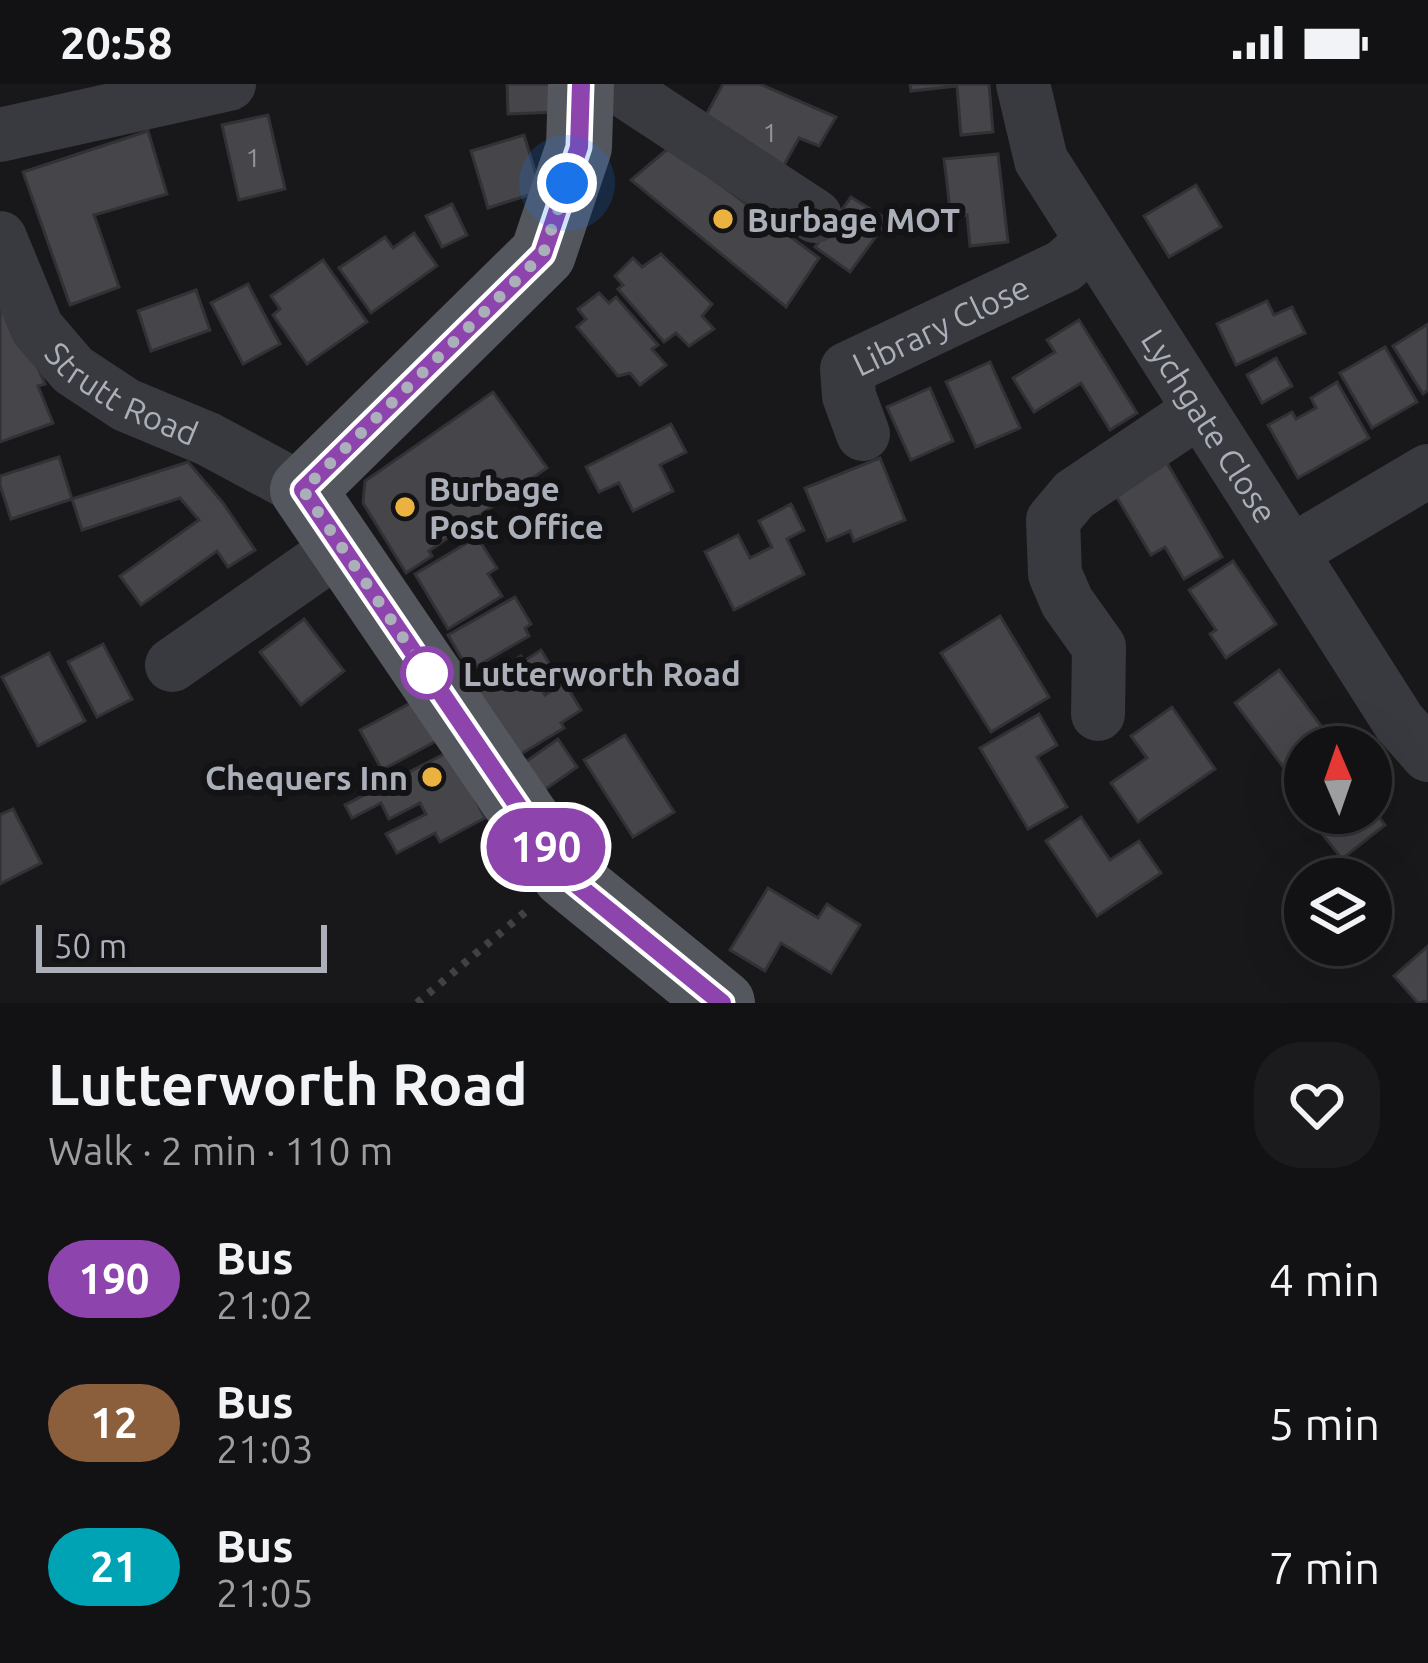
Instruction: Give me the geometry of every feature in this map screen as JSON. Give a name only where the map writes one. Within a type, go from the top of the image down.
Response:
[{"type":"main road","points":[[581,84],[579,147],[543,254],[303,490],[565,875],[722,1003]]},
{"type":"street","points":[[0,135],[229,84]]},
{"type":"street","points":[[614,84],[815,216]]},
{"type":"street","name":"Lychgate Close","points":[[1023,84],[1041,160],[1399,722],[1428,755]]},
{"type":"street","name":"Strutt Road","points":[[0,238],[37,328],[73,370],[126,405],[208,439],[303,490]]},
{"type":"street","name":"Library Close","points":[[863,434],[849,396],[847,369],[1064,266],[1092,241]]},
{"type":"street","points":[[1098,714],[1099,647],[1067,602],[1055,574],[1053,520],[1074,494],[1200,410]]},
{"type":"street","points":[[1291,552],[1428,471]]},
{"type":"street","points":[[172,664],[341,547]]},
{"type":"path","points":[[417,1003],[565,875]]},
{"type":"building","points":[[507,84],[555,84],[556,112],[508,114]]},
{"type":"building","points":[[723,84],[760,84],[836,117],[819,146],[799,138],[783,167],[700,126]]},
{"type":"building","points":[[910,84],[989,84],[993,132],[961,135],[957,86],[911,91]]},
{"type":"building","points":[[268,115],[285,189],[239,200],[222,125]]},
{"type":"building","points":[[148,131],[167,194],[94,215],[119,287],[70,305],[23,172]]},
{"type":"building","points":[[524,135],[541,191],[488,208],[471,151]]},
{"type":"building","name":"Burbage MOT","points":[[670,147],[819,258],[786,307],[631,180]]},
{"type":"building","points":[[998,154],[1008,242],[970,246],[967,215],[951,217],[944,159]]},
{"type":"building","points":[[1196,185],[1221,227],[1169,257],[1144,216]]},
{"type":"building","points":[[851,197],[888,220],[850,272],[815,247]]},
{"type":"building","points":[[452,204],[467,235],[442,247],[426,216]]},
{"type":"building","points":[[414,233],[437,266],[371,313],[339,268],[385,237],[393,248]]},
{"type":"building","points":[[661,254],[712,304],[702,316],[714,329],[689,346],[676,333],[664,342],[618,289],[623,285],[615,276],[633,258],[642,267]]},
{"type":"building","points":[[323,260],[367,322],[307,364],[273,315],[280,309],[271,296]]},
{"type":"building","points":[[0,280],[45,384],[38,386],[53,423],[0,442]]},
{"type":"building","points":[[248,284],[280,344],[243,364],[211,303]]},
{"type":"building","points":[[196,290],[210,330],[151,351],[138,311]]},
{"type":"building","points":[[599,293],[609,303],[616,297],[658,345],[652,349],[666,365],[640,385],[630,373],[618,376],[577,327],[586,319],[578,309]]},
{"type":"building","points":[[1267,301],[1274,315],[1292,307],[1305,333],[1236,365],[1217,324]]},
{"type":"building","points":[[1079,320],[1137,413],[1110,430],[1081,383],[1034,412],[1013,378],[1055,352],[1047,340]]},
{"type":"building","points":[[1428,324],[1428,390],[1423,394],[1393,346]]},
{"type":"building","points":[[1385,347],[1417,402],[1372,428],[1340,373]]},
{"type":"building","points":[[1276,358],[1292,386],[1262,403],[1247,375]]},
{"type":"building","points":[[990,362],[1020,428],[976,447],[946,382]]},
{"type":"building","points":[[1337,382],[1369,438],[1298,478],[1268,425],[1292,412],[1296,419],[1316,408],[1311,398]]},
{"type":"building","points":[[930,388],[953,441],[911,460],[887,407]]},
{"type":"building","points":[[493,392],[547,468],[429,551],[432,556],[406,573],[363,503],[365,481]]},
{"type":"building","points":[[671,424],[686,452],[660,465],[673,491],[633,511],[619,483],[599,492],[586,467]]},
{"type":"building","points":[[59,457],[72,499],[11,519],[0,476]]},
{"type":"building","points":[[880,458],[905,520],[854,541],[850,531],[827,541],[805,488]]},
{"type":"building","points":[[1164,458],[1222,557],[1184,579],[1165,547],[1151,555],[1112,489]]},
{"type":"building","points":[[188,462],[255,550],[228,567],[217,551],[141,605],[120,576],[199,520],[180,498],[82,530],[72,499]]},
{"type":"building","points":[[791,504],[804,530],[787,539],[804,574],[734,610],[705,552],[738,535],[750,558],[772,547],[759,521]]},
{"type":"building","points":[[477,537],[497,568],[488,574],[502,596],[448,629],[415,574]]},
{"type":"building","points":[[1233,561],[1276,624],[1226,658],[1210,634],[1216,630],[1189,590]]},
{"type":"building","points":[[515,597],[531,624],[525,628],[529,636],[469,671],[448,635]]},
{"type":"building","points":[[1000,616],[1049,697],[991,732],[941,653]]},
{"type":"building","points":[[304,619],[344,671],[301,705],[260,652]]},
{"type":"building","points":[[103,644],[132,699],[97,717],[68,662]]},
{"type":"building","points":[[541,650],[557,676],[540,687],[545,695],[565,683],[581,710],[561,723],[564,728],[516,757],[472,684]]},
{"type":"building","points":[[49,653],[85,721],[38,746],[2,677]]},
{"type":"building","points":[[1279,670],[1321,726],[1284,726],[1284,768],[1235,703]]},
{"type":"building","points":[[418,699],[440,739],[382,770],[360,730]]},
{"type":"building","points":[[1172,707],[1215,769],[1138,822],[1111,783],[1147,758],[1131,736]]},
{"type":"building","points":[[1039,714],[1057,745],[1037,757],[1067,807],[1028,829],[980,748]]},
{"type":"building","points":[[625,735],[674,812],[633,837],[584,760]]},
{"type":"building","points":[[558,739],[577,767],[543,791],[524,763]]},
{"type":"building","name":"Chequers Inn","points":[[450,751],[485,818],[440,842],[435,833],[397,853],[386,834],[426,814],[420,803],[389,819],[381,803],[352,818],[345,805]]},
{"type":"building","points":[[13,809],[41,863],[0,884],[0,815]]},
{"type":"building","points":[[1081,817],[1110,860],[1139,841],[1161,873],[1097,916],[1046,841]]},
{"type":"building","points":[[1322,834],[1374,834],[1343,858]]},
{"type":"building","points":[[768,888],[818,918],[827,904],[860,925],[831,973],[781,943],[765,971],[730,950]]},
{"type":"building","points":[[1428,946],[1428,1001],[1418,1003],[1394,976]]},
{"type":"bus line","name":"190","points":[[581,84],[579,147],[543,254],[303,490],[565,875],[722,1003]]},
{"type":"place","name":"Burbage MOT","points":[[723,219]]},
{"type":"place","name":"Burbage Post Office","points":[[405,507]]},
{"type":"place","name":"Lutterworth Road","points":[[427,673]]},
{"type":"place","name":"Chequers Inn","points":[[432,777]]},
{"type":"route","points":[[427,673],[303,490],[543,254],[567,183]]}]
